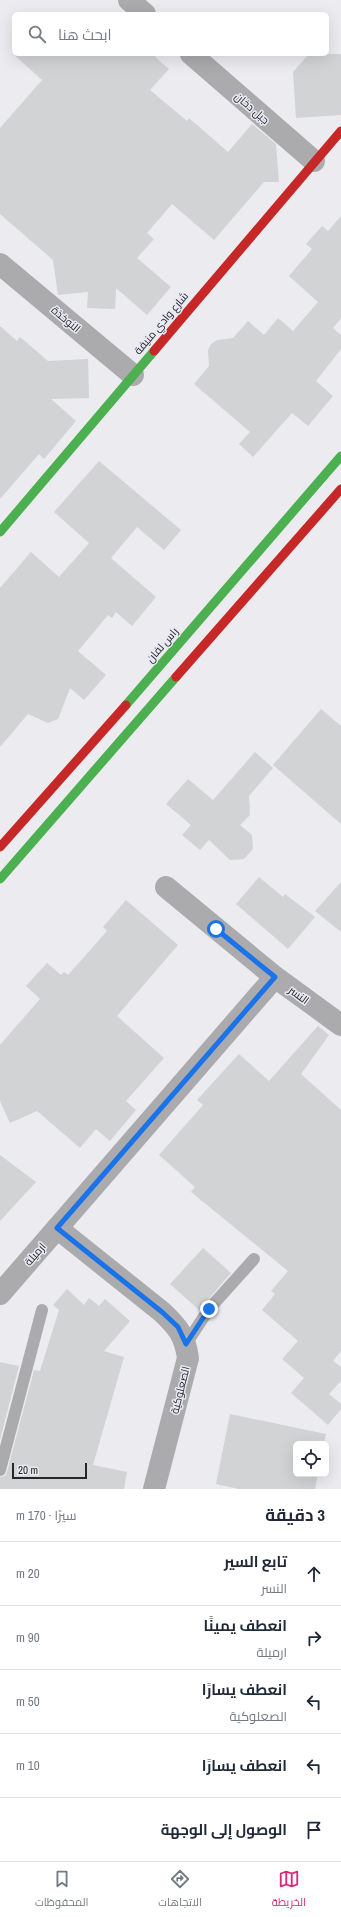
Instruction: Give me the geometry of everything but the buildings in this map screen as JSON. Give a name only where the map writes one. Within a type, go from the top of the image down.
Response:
[{"type":"street","points":[[129,0],[143,12]]},
{"type":"street","name":"جبل دخان","points":[[193,56],[314,161]]},
{"type":"street","name":"شارع وادي منيفة","points":[[0,532],[341,130]]},
{"type":"street","name":"النوخذة","points":[[0,264],[133,375]]},
{"type":"street","name":"راس لفان","points":[[0,847],[93,743],[341,456]]},
{"type":"street","points":[[0,879],[341,489]]},
{"type":"street","name":"النسر","points":[[166,887],[275,977],[341,1025]]},
{"type":"street","name":"ارميلة","points":[[0,1294],[275,977]]},
{"type":"street","name":"الصعلوكية","points":[[57,1228],[162,1312],[178,1327],[186,1344],[188,1358],[154,1489]]},
{"type":"lane","points":[[186,1344],[209,1309],[254,1260]]},
{"type":"lane","points":[[0,1470],[42,1310]]},
{"type":"traffic: fast","points":[[0,532],[154,351]]},
{"type":"traffic: fast","points":[[126,705],[341,456]]},
{"type":"traffic: fast","points":[[0,879],[176,677]]},
{"type":"traffic: jam","points":[[154,351],[341,131]]},
{"type":"traffic: jam","points":[[176,677],[341,489]]},
{"type":"traffic: jam","points":[[0,847],[126,705]]},
{"type":"route","points":[[209,1309],[186,1344],[178,1327],[162,1312],[57,1228],[275,977],[216,929]]}]
